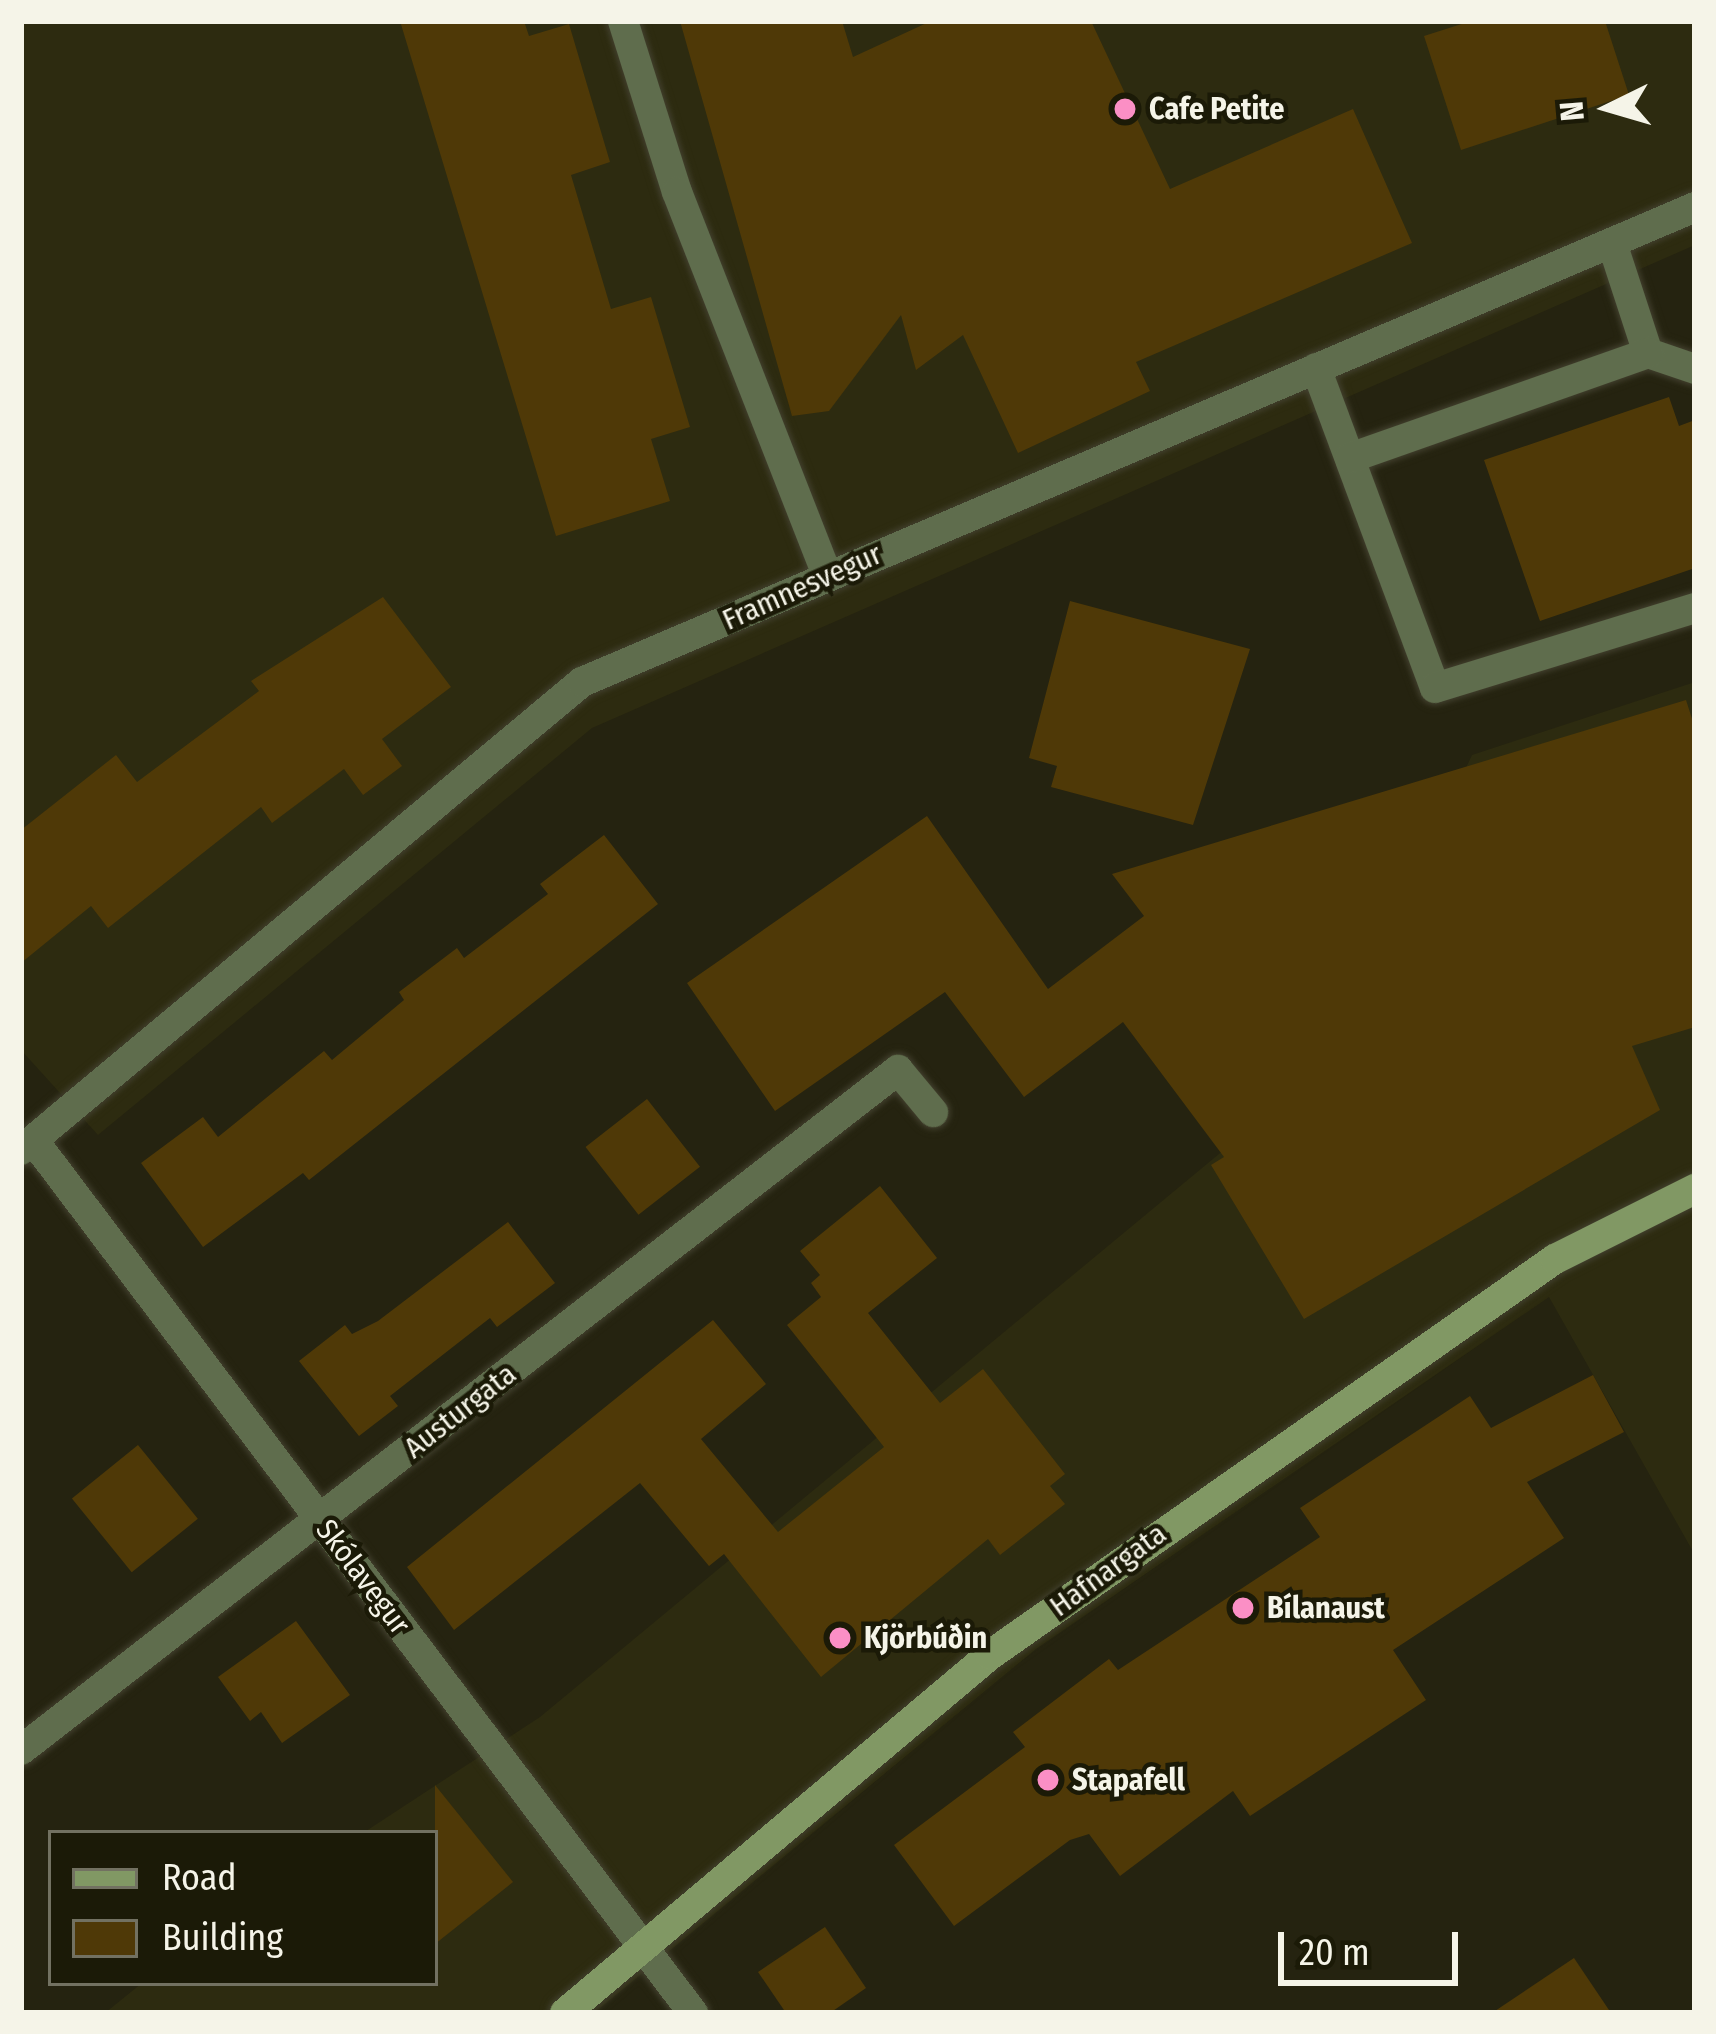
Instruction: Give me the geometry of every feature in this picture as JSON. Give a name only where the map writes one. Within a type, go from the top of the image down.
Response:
[{"type":"street","points":[[623,21],[677,192],[827,574]]},
{"type":"street","name":"Framnesvegur","points":[[28,1146],[582,682],[1695,207]]},
{"type":"street","points":[[1612,242],[1648,353]]},
{"type":"street","points":[[1350,458],[1648,353],[1695,369]]},
{"type":"street","points":[[1316,368],[1435,688],[1695,608]]},
{"type":"street","name":"Austurgata","points":[[21,1750],[898,1070],[933,1112]]},
{"type":"street","name":"Skólavegur","points":[[28,1146],[320,1520],[693,2013]]},
{"type":"street","name":"Hafnargata","points":[[565,2013],[1008,1642],[1555,1259],[1695,1189]]},
{"type":"shaded area","points":[[21,21],[1695,21],[1695,245],[592,728],[98,1135],[21,1050]]},
{"type":"shaded area","points":[[1695,682],[1695,1555],[1549,1297],[1036,1649],[594,2013],[105,2013],[138,1986],[438,1986],[438,1830],[368,1830],[540,1717],[1325,1066],[1472,755]]},
{"type":"building","points":[[400,21],[524,21],[529,36],[569,24],[610,162],[571,175],[611,309],[651,297],[690,427],[651,439],[670,501],[556,536]]},
{"type":"building","points":[[680,21],[842,21],[853,57],[931,21],[1091,21],[1170,189],[1353,109],[1412,243],[1136,362],[1150,391],[1018,453],[963,335],[916,370],[901,315],[829,411],[792,416]]},
{"type":"building","points":[[1471,21],[1605,21],[1629,95],[1461,150],[1424,36]]},
{"type":"building","points":[[1669,397],[1679,426],[1695,420],[1695,568],[1540,621],[1484,460]]},
{"type":"building","points":[[383,597],[451,687],[382,739],[402,766],[363,795],[344,769],[272,823],[261,807],[108,928],[91,906],[21,963],[21,830],[116,755],[137,782],[259,691],[251,681]]},
{"type":"building","points":[[1070,601],[1250,649],[1193,825],[1051,787],[1057,766],[1029,758]]},
{"type":"building","points":[[1686,700],[1695,728],[1695,1027],[1632,1046],[1660,1110],[1304,1319],[1211,1165],[1224,1157],[1123,1022],[1024,1097],[945,992],[775,1111],[687,983],[927,816],[1048,989],[1144,916],[1112,874]]},
{"type":"building","points":[[604,835],[658,904],[309,1180],[303,1173],[203,1247],[141,1163],[203,1117],[218,1137],[324,1051],[332,1060],[404,1000],[399,992],[457,948],[464,958],[548,894],[540,884]]},
{"type":"building","points":[[647,1099],[700,1167],[638,1215],[586,1147]]},
{"type":"building","points":[[880,1186],[937,1258],[868,1313],[940,1403],[983,1369],[1065,1474],[1050,1486],[1065,1504],[1000,1555],[988,1539],[821,1677],[724,1554],[709,1566],[640,1483],[454,1630],[407,1567],[713,1320],[766,1384],[701,1439],[778,1532],[884,1447],[787,1325],[821,1297],[811,1283],[820,1275],[800,1251]]},
{"type":"building","points":[[508,1222],[555,1283],[497,1327],[490,1318],[390,1396],[398,1406],[359,1436],[299,1361],[345,1325],[352,1334],[378,1321]]},
{"type":"building","points":[[1593,1375],[1624,1432],[1527,1482],[1564,1538],[1393,1650],[1426,1700],[1250,1816],[1233,1791],[1120,1876],[1089,1834],[1070,1840],[954,1926],[894,1845],[1025,1747],[1013,1732],[1109,1659],[1118,1670],[1320,1537],[1300,1508],[1470,1396],[1491,1428]]},
{"type":"building","points":[[138,1445],[198,1519],[132,1572],[72,1498]]},
{"type":"building","points":[[296,1621],[350,1695],[282,1743],[261,1712],[250,1721],[218,1677]]},
{"type":"building","points":[[435,1785],[513,1882],[438,1942],[438,1830]]},
{"type":"building","points":[[825,1927],[866,1988],[830,2013],[786,2013],[758,1972]]},
{"type":"building","points":[[1574,1958],[1611,2013],[1492,2013]]},
{"type":"place","name":"Cafe Petite","points":[[1125,109]]},
{"type":"place","name":"Bílanaust","points":[[1243,1608]]},
{"type":"place","name":"Kjörbúðin","points":[[840,1638]]},
{"type":"place","name":"Stapafell","points":[[1048,1780]]}]
